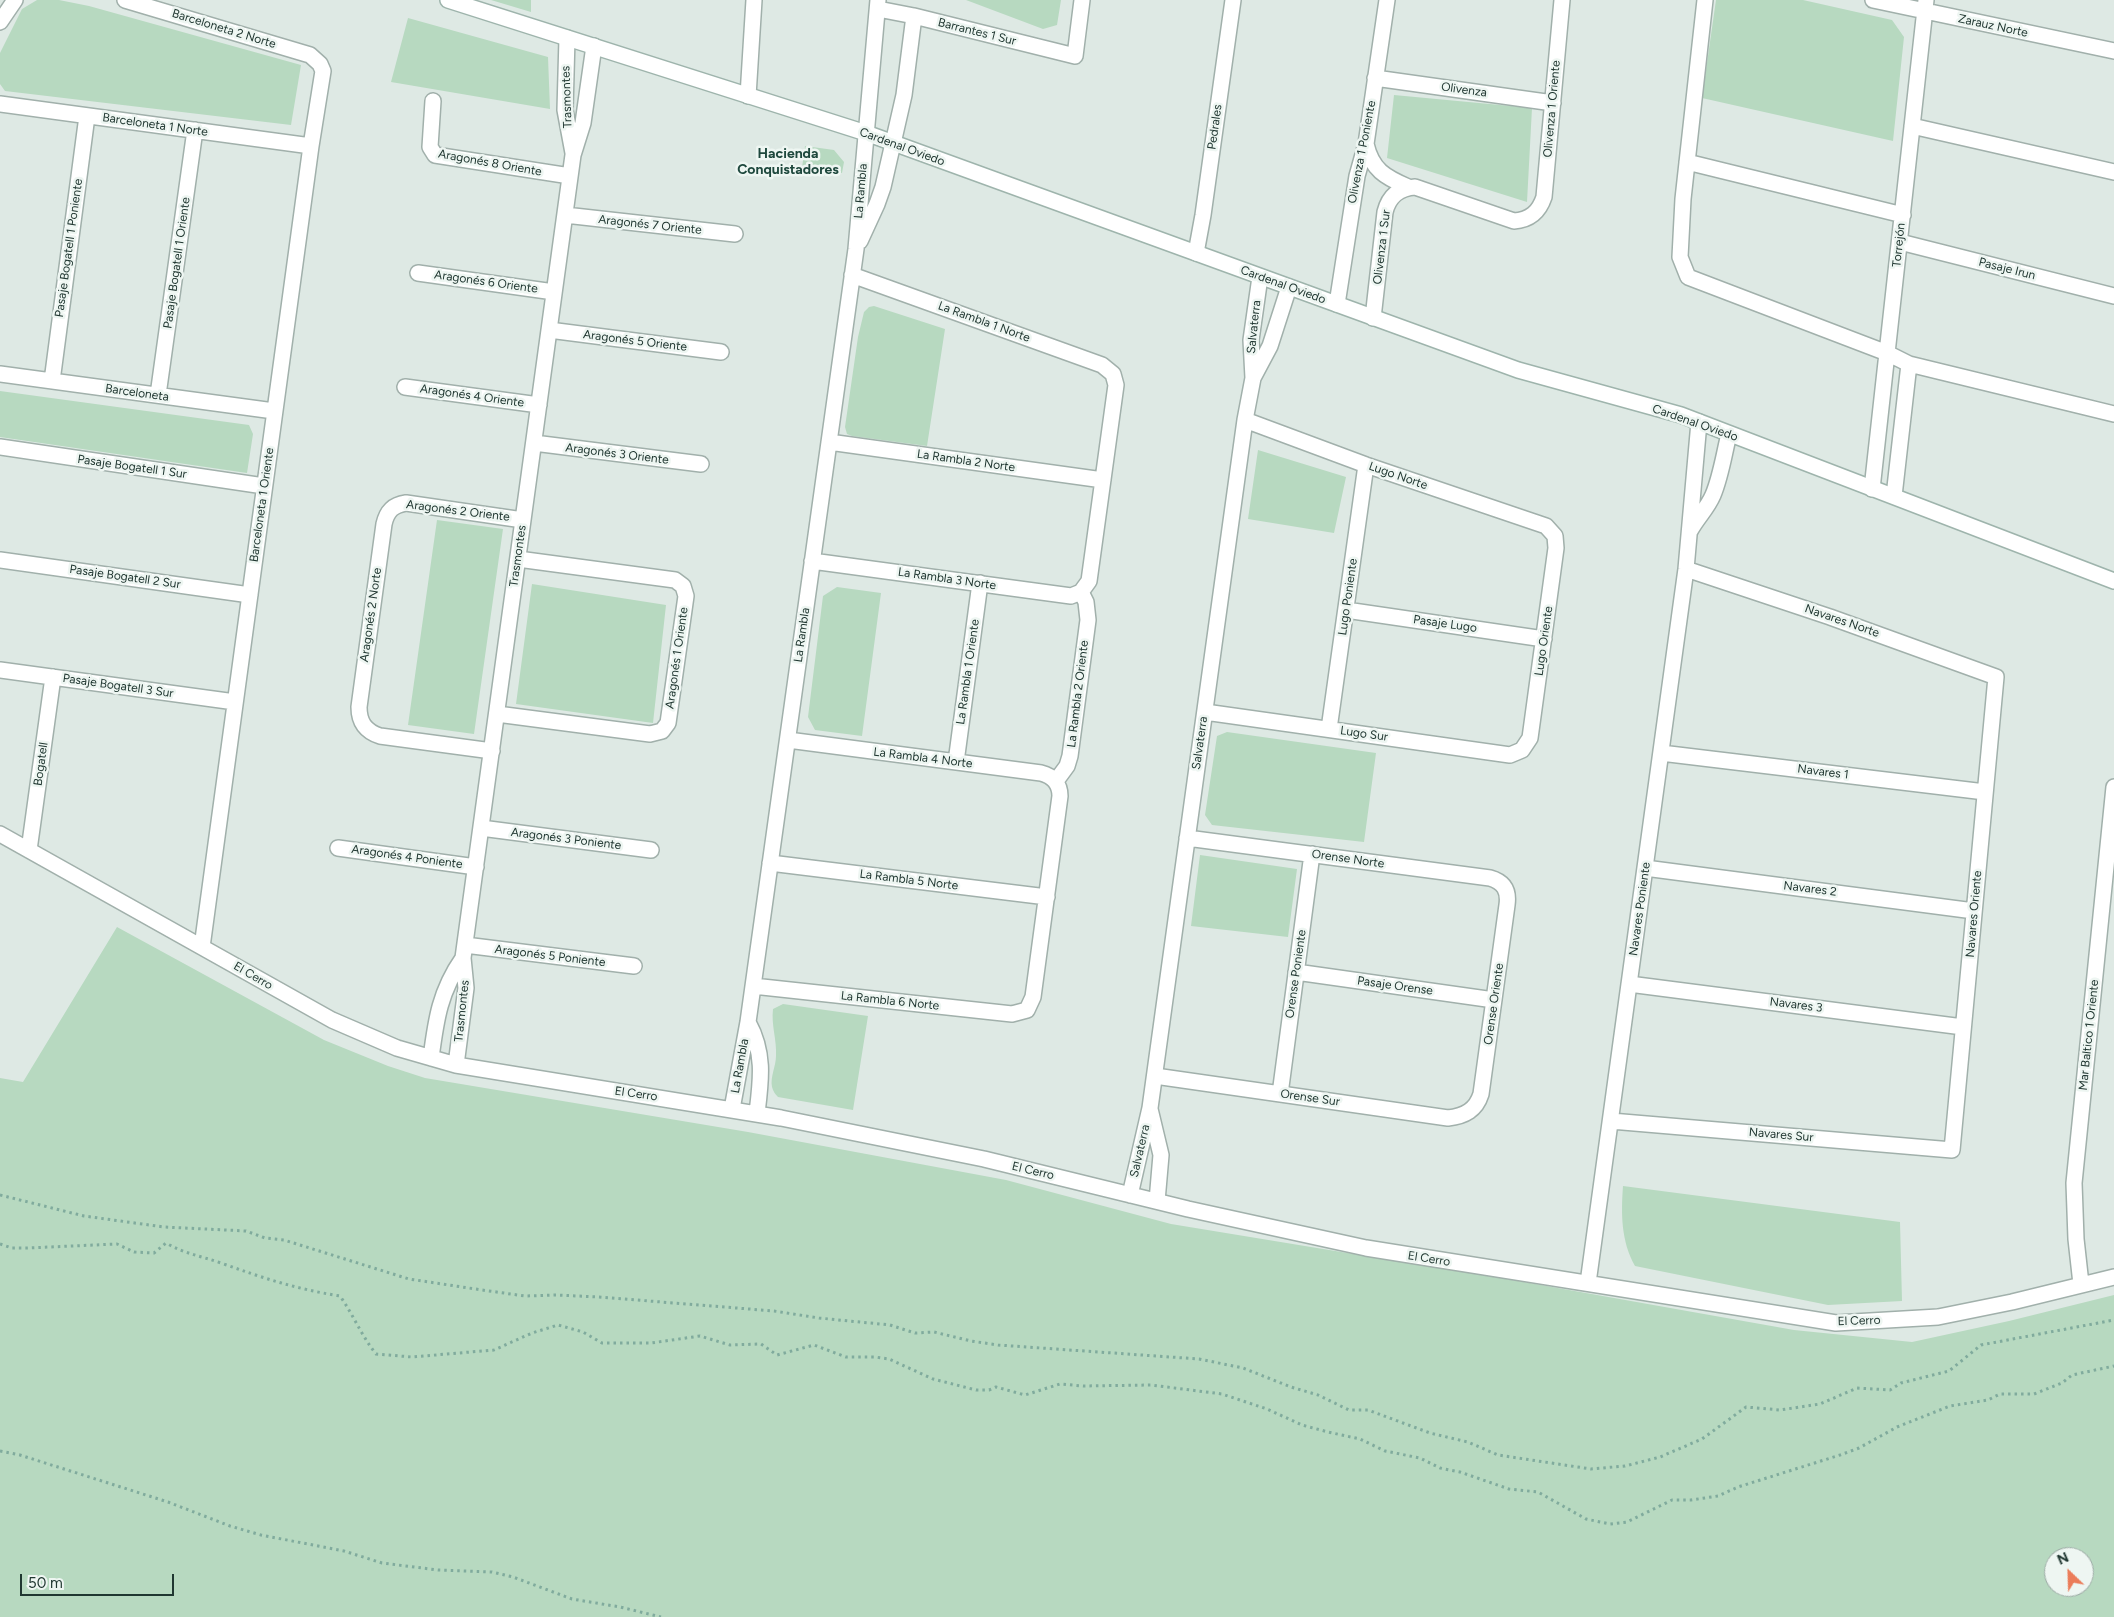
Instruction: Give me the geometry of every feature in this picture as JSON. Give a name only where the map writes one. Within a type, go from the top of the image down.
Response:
[{"type":"street","points":[[0,22],[15,0]]},
{"type":"street","name":"Barceloneta 2 Norte","points":[[125,0],[310,55],[320,64]]},
{"type":"street","name":"Cardenal Oviedo","points":[[448,0],[470,3],[567,38],[866,133],[1518,370],[1681,415],[2114,580]]},
{"type":"street","points":[[748,96],[754,0]]},
{"type":"street","name":"Barrantes 1 Sur","points":[[878,5],[914,16],[1075,56],[1082,0]]},
{"type":"street","name":"Pedrales","points":[[1196,254],[1204,215],[1233,0]]},
{"type":"street","name":"Olivenza 1 Poniente","points":[[1337,304],[1357,176],[1366,144],[1387,0]]},
{"type":"street","name":"Olivenza 1 Oriente","points":[[1408,187],[1424,190],[1509,220],[1521,220],[1533,215],[1538,210],[1544,197],[1562,0]]},
{"type":"street","points":[[1705,0],[1687,162],[1680,257],[1688,277],[1887,353],[1909,364],[2114,414]]},
{"type":"street","name":"Zarauz Norte","points":[[1873,0],[1926,6],[2114,51]]},
{"type":"street","name":"La Rambla","points":[[732,1109],[748,1022],[856,249],[878,5]]},
{"type":"street","name":"Torrejón","points":[[1872,489],[1926,6]]},
{"type":"street","name":"La Rambla","points":[[856,249],[877,204],[904,95],[914,16]]},
{"type":"street","name":"Trasmontes","points":[[567,38],[565,110],[573,154]]},
{"type":"street","name":"Trasmontes","points":[[456,1065],[466,988],[464,951],[573,154],[583,123],[594,46]]},
{"type":"street","name":"Barceloneta 1 Oriente","points":[[202,947],[311,146],[323,79],[323,71],[320,64]]},
{"type":"street","name":"Olivenza","points":[[1375,78],[1553,103]]},
{"type":"street","name":"Aragonés 8 Oriente","points":[[433,101],[430,147],[435,155],[570,176]]},
{"type":"street","name":"Barceloneta 1 Norte","points":[[0,104],[311,146]]},
{"type":"street","name":"Pasaje Bogatell 1 Poniente","points":[[52,381],[87,116]]},
{"type":"street","points":[[1912,126],[2114,172]]},
{"type":"street","name":"Pasaje Bogatell 1 Oriente","points":[[158,396],[195,130]]},
{"type":"street","points":[[1366,144],[1369,156],[1377,168],[1393,180],[1408,187]]},
{"type":"street","points":[[1687,162],[1903,215]]},
{"type":"street","name":"Olivenza 1 Sur","points":[[1373,318],[1387,204],[1394,194],[1408,187]]},
{"type":"street","name":"Aragonés 7 Oriente","points":[[565,215],[735,234]]},
{"type":"street","name":"Pasaje Irun","points":[[1900,242],[2114,296]]},
{"type":"street","name":"Aragonés 6 Oriente","points":[[418,273],[554,292]]},
{"type":"street","name":"La Rambla 1 Norte","points":[[852,275],[1102,365],[1113,374],[1116,385],[1103,480]]},
{"type":"street","name":"Salvaterra","points":[[1130,1195],[1150,1108],[1155,1076],[1245,420],[1253,378],[1251,340],[1260,277]]},
{"type":"street","name":"Salvaterra","points":[[1253,378],[1270,346],[1289,287]]},
{"type":"street","name":"Aragonés 5 Oriente","points":[[549,330],[721,352]]},
{"type":"street","points":[[1894,496],[1909,364]]},
{"type":"street","name":"Barceloneta","points":[[0,374],[274,412]]},
{"type":"street","name":"Aragonés 4 Oriente","points":[[405,387],[539,405]]},
{"type":"street","name":"Lugo Norte","points":[[1245,420],[1366,465],[1534,521],[1546,526],[1551,531]]},
{"type":"street","name":"Navares Poniente","points":[[1588,1283],[1686,569],[1699,422]]},
{"type":"street","name":"Navares Poniente","points":[[1688,535],[1714,493],[1729,434]]},
{"type":"street","name":"La Rambla 2 Norte","points":[[829,442],[1103,480]]},
{"type":"street","name":"Aragonés 3 Oriente","points":[[534,443],[701,464]]},
{"type":"street","name":"Pasaje Bogatell 1 Sur","points":[[0,447],[264,486]]},
{"type":"street","name":"Lugo Poniente","points":[[1329,729],[1366,465]]},
{"type":"street","points":[[1081,592],[1089,581],[1103,480]]},
{"type":"street","name":"Aragonés 2 Oriente","points":[[393,507],[399,504],[413,503],[523,520]]},
{"type":"street","name":"Aragonés 2 Norte","points":[[393,507],[385,517],[382,533],[359,707],[360,720],[373,734],[380,736],[492,752]]},
{"type":"street","name":"Lugo Oriente","points":[[1522,750],[1527,744],[1531,732],[1544,639],[1556,548],[1555,536],[1551,531]]},
{"type":"street","name":"Aragonés 1 Oriente","points":[[497,714],[650,734],[662,731],[668,723],[686,596],[683,586],[675,580],[518,558]]},
{"type":"street","name":"Pasaje Bogatell 2 Sur","points":[[0,560],[250,595]]},
{"type":"street","name":"La Rambla 3 Norte","points":[[812,561],[1071,596],[1081,592]]},
{"type":"street","name":"Navares Norte","points":[[1686,569],[1830,616],[1996,677]]},
{"type":"street","name":"La Rambla 1 Oriente","points":[[956,762],[980,583]]},
{"type":"street","name":"La Rambla 2 Oriente","points":[[1056,780],[1066,766],[1070,756],[1088,620],[1086,602],[1081,592]]},
{"type":"street","name":"Pasaje Lugo","points":[[1346,610],[1544,639]]},
{"type":"street","name":"Pasaje Bogatell 3 Sur","points":[[0,670],[235,702]]},
{"type":"street","name":"Bogatell","points":[[30,850],[53,677]]},
{"type":"street","name":"Navares Oriente","points":[[1952,1150],[1996,677]]},
{"type":"street","name":"Lugo Sur","points":[[1205,712],[1510,755],[1522,750]]},
{"type":"street","name":"La Rambla 4 Norte","points":[[788,740],[1041,773],[1056,780]]},
{"type":"street","name":"Navares 1","points":[[1661,752],[1985,792]]},
{"type":"street","points":[[1047,897],[1060,796],[1056,780]]},
{"type":"street","name":"Mar Baltico 1 Oriente","points":[[2080,1284],[2074,1183],[2114,787]]},
{"type":"street","name":"Aragonés 3 Poniente","points":[[481,828],[651,850]]},
{"type":"street","name":"El Cerro","points":[[0,834],[332,1020],[396,1048],[456,1065],[732,1109],[984,1159],[1130,1195],[1366,1248],[1836,1323],[1938,1317],[2012,1302],[2114,1277]]},
{"type":"street","name":"Orense Norte","points":[[1187,838],[1490,878],[1501,883],[1506,888]]},
{"type":"street","name":"Aragonés 4 Poniente","points":[[338,848],[476,867]]},
{"type":"street","name":"Orense Poniente","points":[[1280,1094],[1312,854]]},
{"type":"street","name":"La Rambla 5 Norte","points":[[770,862],[1047,897]]},
{"type":"street","name":"Navares 2","points":[[1645,868],[1974,911]]},
{"type":"street","name":"Orense Oriente","points":[[1466,1114],[1475,1108],[1481,1094],[1508,905],[1506,888]]},
{"type":"street","name":"La Rambla 6 Norte","points":[[753,986],[1012,1014],[1023,1013],[1032,1002],[1047,897]]},
{"type":"street","name":"Trasmontes","points":[[431,1058],[439,1006],[445,988],[464,951]]},
{"type":"street","name":"Aragonés 5 Poniente","points":[[464,951],[634,966]]},
{"type":"street","name":"Pasaje Orense","points":[[1296,972],[1494,1000]]},
{"type":"street","name":"Navares 3","points":[[1629,984],[1963,1027]]},
{"type":"street","name":"La Rambla","points":[[748,1022],[758,1042],[761,1060],[757,1114]]},
{"type":"street","name":"Orense Sur","points":[[1155,1076],[1448,1118],[1466,1114]]},
{"type":"street","name":"Salvaterra","points":[[1150,1108],[1159,1142],[1158,1201]]},
{"type":"street","name":"Navares Sur","points":[[1611,1120],[1952,1150]]},
{"type":"path","points":[[0,1195],[64,1212],[134,1224],[193,1229],[246,1230],[265,1238],[284,1240],[409,1279],[525,1296],[599,1297],[774,1311],[890,1325],[915,1333],[934,1332],[998,1345],[1199,1358],[1252,1371],[1291,1387],[1318,1395],[1349,1410],[1368,1410],[1430,1433],[1468,1442],[1498,1455],[1591,1469],[1625,1466],[1660,1457],[1702,1439],[1746,1407],[1780,1410],[1820,1404],[1857,1388],[1890,1390],[1900,1383],[1949,1371],[1981,1345],[2114,1320]]},
{"type":"path","points":[[0,1244],[12,1248],[27,1248],[117,1244],[134,1252],[154,1253],[166,1244],[182,1252],[219,1262],[284,1285],[340,1296],[352,1313],[363,1337],[376,1354],[412,1357],[494,1350],[532,1333],[558,1325],[583,1332],[602,1343],[651,1343],[700,1336],[730,1345],[761,1344],[777,1355],[814,1345],[846,1357],[889,1359],[933,1379],[971,1388],[989,1390],[996,1387],[1025,1395],[1060,1384],[1082,1386],[1151,1385],[1222,1394],[1267,1409],[1302,1425],[1360,1439],[1385,1451],[1420,1458],[1440,1468],[1460,1472],[1509,1489],[1538,1492],[1586,1519],[1610,1524],[1626,1522],[1672,1500],[1691,1500],[1718,1496],[1738,1487],[1840,1455],[1859,1448],[1897,1427],[1950,1406],[1988,1400],[2000,1394],[2034,1394],[2062,1383],[2072,1375],[2114,1366]]},
{"type":"path","points":[[0,1451],[20,1455],[168,1502],[261,1535],[344,1551],[382,1563],[438,1570],[499,1574],[540,1586],[572,1600],[620,1607],[661,1617]]},
{"type":"green space","points":[[37,0],[59,0],[89,6],[301,65],[291,125],[5,91],[0,84],[0,53],[22,9]]},
{"type":"green space","points":[[491,0],[531,0],[531,12]]},
{"type":"green space","points":[[966,0],[1061,0],[1057,25],[1043,29]]},
{"type":"green space","points":[[1716,0],[1803,0],[1892,20],[1904,37],[1893,141],[1702,98]]},
{"type":"green space","points":[[408,18],[548,57],[550,109],[391,82]]},
{"type":"green space","points":[[1394,95],[1532,108],[1527,202],[1387,158]]},
{"type":"green space","points":[[805,146],[834,150],[844,162],[842,173],[802,168]]},
{"type":"green space","points":[[874,306],[945,329],[927,446],[847,434],[845,427],[858,337],[864,312],[869,307]]},
{"type":"green space","points":[[0,391],[249,425],[253,434],[247,473],[0,437]]},
{"type":"green space","points":[[1258,450],[1346,477],[1334,533],[1248,519]]},
{"type":"green space","points":[[437,520],[503,529],[474,734],[408,725]]},
{"type":"green space","points":[[532,584],[666,605],[653,723],[516,704]]},
{"type":"green space","points":[[837,587],[881,593],[862,736],[815,730],[808,717],[823,596]]},
{"type":"green space","points":[[1227,732],[1376,753],[1364,842],[1212,825],[1205,815],[1217,736]]},
{"type":"green space","points":[[1200,855],[1297,869],[1288,937],[1191,926]]},
{"type":"green space","points":[[117,927],[324,1040],[388,1066],[425,1078],[748,1132],[1006,1180],[1171,1224],[1524,1282],[1794,1330],[1912,1342],[2009,1321],[2114,1295],[2114,1617],[0,1617],[0,1078],[23,1082]]},
{"type":"green space","points":[[783,1004],[868,1016],[853,1110],[778,1097],[774,1092],[772,1075],[775,1064],[776,1044],[773,1009]]},
{"type":"green space","points":[[1623,1186],[1900,1222],[1902,1301],[1828,1305],[1635,1266],[1630,1257],[1623,1227]]},
{"type":"district","name":"Hacienda Conquistadores","points":[[788,162]]}]
